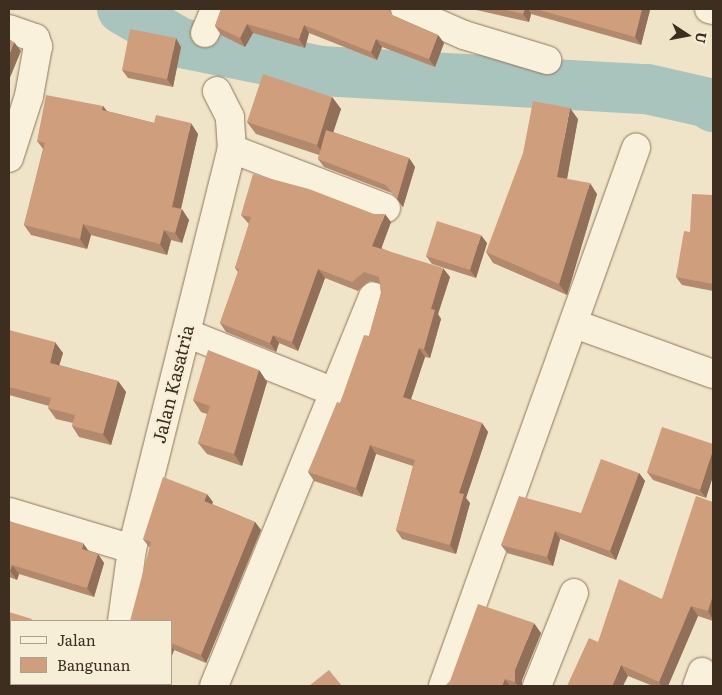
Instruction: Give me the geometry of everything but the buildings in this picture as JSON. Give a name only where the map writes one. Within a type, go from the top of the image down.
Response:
[{"type":"street","points":[[405,9],[464,35],[547,60]]},
{"type":"street","points":[[9,29],[35,38],[38,46],[29,96],[9,158]]},
{"type":"street","name":"Jalan Kasatria","points":[[122,620],[132,549],[232,149],[230,117],[217,91]]},
{"type":"street","points":[[443,686],[636,148]]},
{"type":"street","points":[[232,149],[386,208]]},
{"type":"street","points":[[214,686],[373,296]]},
{"type":"street","points":[[574,324],[713,374]]},
{"type":"street","points":[[186,333],[334,392]]},
{"type":"street","points":[[9,512],[132,549]]},
{"type":"street","points":[[537,686],[574,593]]},
{"type":"waterway","points":[[122,9],[181,43],[321,71],[647,89],[709,103],[713,107]]}]
